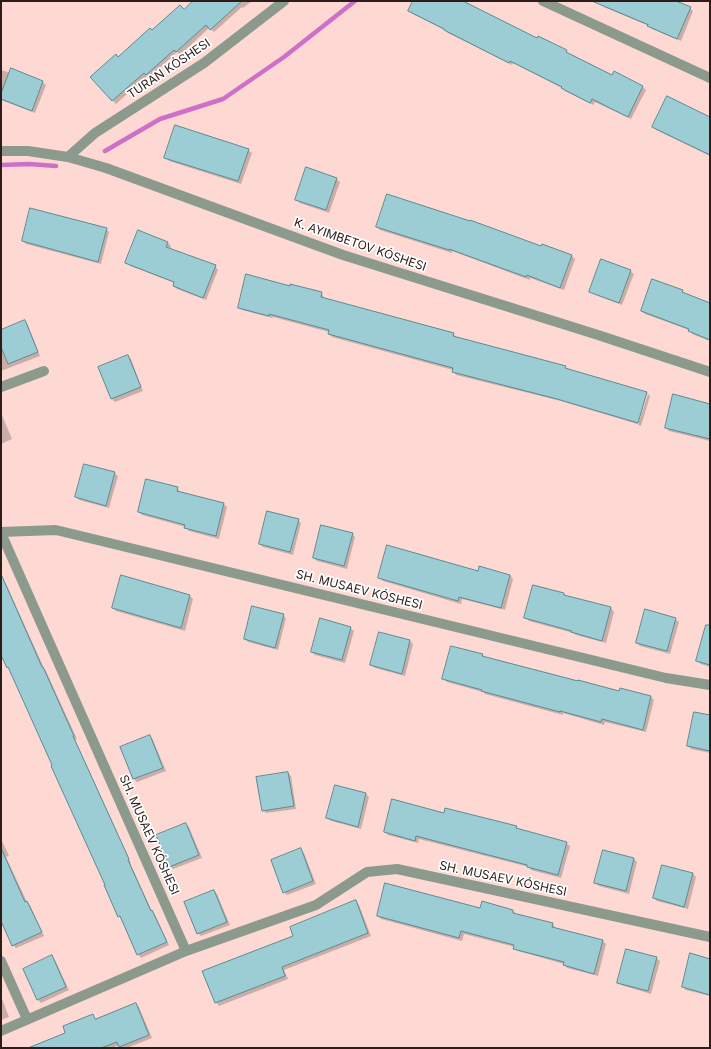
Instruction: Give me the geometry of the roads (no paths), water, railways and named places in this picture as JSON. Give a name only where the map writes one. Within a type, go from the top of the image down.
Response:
[{"type":"street","name":"TURAN KÓSHESI","points":[[68,157],[95,133],[204,63],[284,1]]},
{"type":"street","points":[[543,1],[710,78]]},
{"type":"street","points":[[1,151],[28,151],[68,157],[106,168],[343,255],[591,332],[710,372]]},
{"type":"street","points":[[1,387],[44,371]]},
{"type":"street","name":"SH. MUSAEV KÓSHESI","points":[[186,951],[1,532],[56,530],[666,678],[710,685]]},
{"type":"street","name":"SH. MUSAEV KÓSHESI","points":[[1,1031],[186,951],[316,905],[367,872],[397,869],[710,937]]},
{"type":"street","points":[[1,961],[27,1019]]},
{"type":"waterway","points":[[105,151],[160,119],[223,99],[284,57],[355,1]]},
{"type":"waterway","points":[[1,165],[29,164],[56,166]]}]
